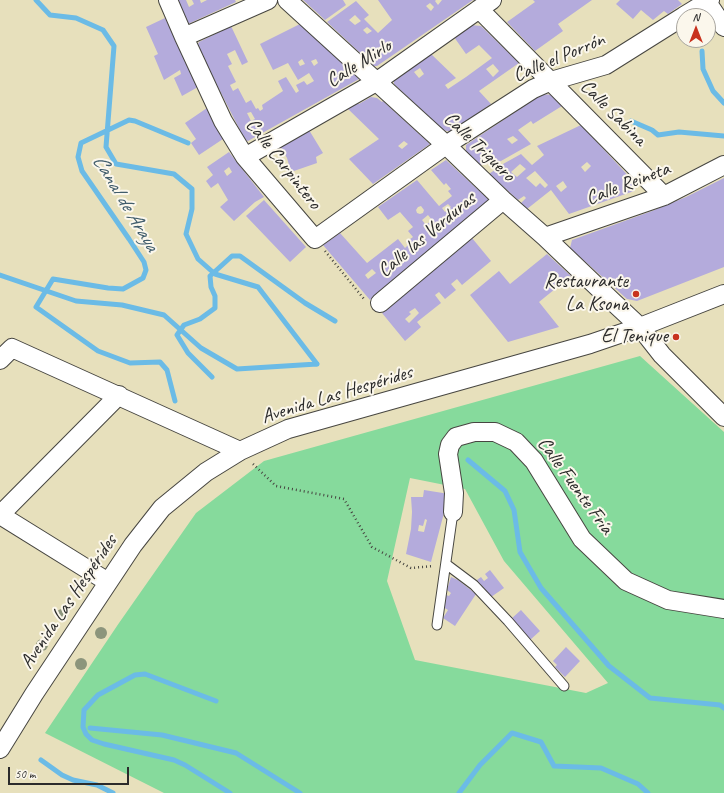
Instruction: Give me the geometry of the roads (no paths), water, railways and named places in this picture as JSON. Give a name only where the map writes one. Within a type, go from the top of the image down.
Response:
[{"type":"street","name":"Calle Carpintero","points":[[168,0],[223,121],[245,157],[315,239]]},
{"type":"street","points":[[184,37],[268,0]]},
{"type":"street","name":"Calle Triguero","points":[[287,0],[446,145],[503,200],[546,237],[640,327],[662,355],[724,417]]},
{"type":"street","points":[[708,1],[724,27]]},
{"type":"street","name":"Calle el Porrón","points":[[697,8],[708,1]]},
{"type":"street","name":"Calle Mirlo","points":[[245,157],[376,82],[485,4]]},
{"type":"street","name":"Calle Sabina","points":[[485,4],[551,82],[664,196]]},
{"type":"street","name":"Calle el Porrón","points":[[315,239],[446,145],[533,89],[606,65],[676,21]]},
{"type":"street","name":"Calle Reineta","points":[[546,237],[664,196],[724,165]]},
{"type":"street","name":"Calle las Verduras","points":[[380,303],[503,200]]},
{"type":"street","name":"Avenida Las Hespérides","points":[[0,749],[34,694],[133,545],[162,508],[206,472],[240,451],[288,429],[590,344],[640,327],[724,294]]},
{"type":"street","points":[[0,360],[12,348],[119,395],[240,451]]},
{"type":"street","points":[[108,582],[0,515],[119,395]]},
{"type":"street","name":"Calle Fuente Fría","points":[[453,512],[454,493],[448,454],[450,445],[456,437],[474,432],[495,432],[516,442],[534,461],[582,539],[626,581],[668,600],[724,609]]},
{"type":"lane","points":[[437,625],[453,512]]},
{"type":"lane","points":[[446,564],[474,585],[508,621],[564,686]]},
{"type":"waterway","points":[[36,0],[50,15],[76,18],[103,30],[114,46],[106,147],[116,164],[174,174],[192,189],[192,209],[186,234],[198,259],[215,274],[258,287],[317,364]]},
{"type":"waterway","name":"Canal de Araya","points":[[702,51],[703,69],[713,91],[724,103]]},
{"type":"waterway","name":"Canal de Araya","points":[[175,401],[167,370],[160,362],[130,363],[98,351],[36,307],[53,279],[123,289],[143,278],[146,270],[144,262],[82,171],[78,157],[81,143],[129,120],[135,121],[188,143]]},
{"type":"waterway","name":"Canal de Araya","points":[[631,121],[652,130],[658,135],[679,132],[724,136]]},
{"type":"waterway","points":[[212,377],[188,353],[177,335],[184,325],[200,319],[215,308],[215,296],[211,287],[210,276],[232,256],[240,256],[305,303],[335,321]]},
{"type":"waterway","points":[[0,275],[76,301],[122,305],[164,315],[201,348],[237,369],[317,364]]},
{"type":"waterway","points":[[468,460],[505,491],[514,510],[520,552],[541,588],[609,666],[650,698],[720,705],[724,708]]},
{"type":"waterway","points":[[216,701],[145,674],[135,675],[98,695],[84,710],[83,727],[86,734],[92,740],[174,760],[185,765],[230,793]]},
{"type":"waterway","points":[[90,728],[162,735],[236,753],[300,793]]},
{"type":"waterway","points":[[459,793],[480,765],[512,733],[541,742],[554,766],[601,768],[638,784],[648,793]]},
{"type":"waterway","name":"Canal de Araya","points":[[41,760],[62,775],[73,780],[97,785],[113,793]]},
{"type":"place","name":"Restaurante La Ksona","points":[[636,294]]},
{"type":"place","name":"El Tenique","points":[[676,337]]}]
